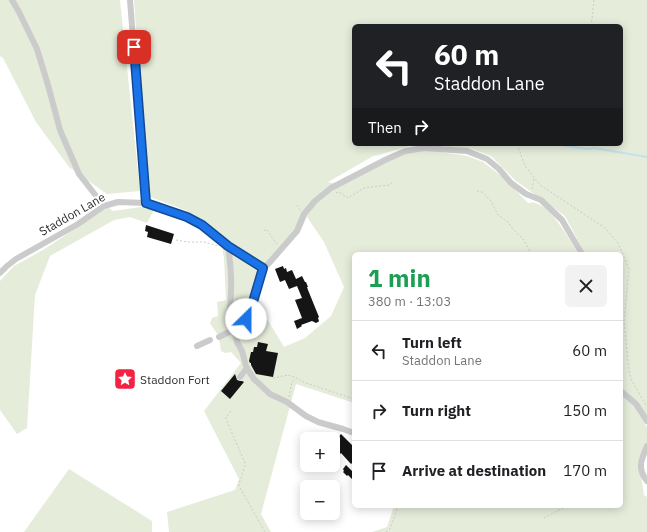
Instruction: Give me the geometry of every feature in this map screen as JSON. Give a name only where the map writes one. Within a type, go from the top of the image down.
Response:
[{"type":"street","points":[[12,0],[37,48],[60,130],[79,174],[104,206]]},
{"type":"street","points":[[130,0],[146,203]]},
{"type":"street","points":[[219,337],[233,333],[250,312],[263,268],[269,264],[297,231],[304,214],[315,201],[331,188],[405,151],[424,148],[466,151],[487,159],[499,169],[511,183],[526,194],[541,200],[562,220],[581,252]]},
{"type":"street","name":"Staddon Lane","points":[[0,274],[16,259],[78,224],[104,206],[118,202],[146,203],[187,217],[202,225],[226,244],[263,268]]},
{"type":"street","points":[[226,244],[231,267],[232,291],[230,324],[243,353],[243,358],[247,368],[254,379],[270,394],[283,400],[318,422],[351,432]]},
{"type":"street","points":[[197,346],[210,340]]},
{"type":"street","points":[[240,377],[247,368]]},
{"type":"street","points":[[623,392],[636,404],[647,421]]},
{"type":"street","points":[[647,446],[640,464],[642,475],[647,481]]},
{"type":"path","points":[[591,24],[594,0]]},
{"type":"path","points":[[518,146],[525,166],[540,185],[605,228],[618,243],[622,252]]},
{"type":"path","points":[[530,196],[534,178]]},
{"type":"path","points":[[334,193],[339,192],[348,198],[364,188],[390,185],[393,182]]},
{"type":"path","points":[[477,191],[482,192],[491,201],[498,215],[508,222],[523,239],[529,249],[529,252]]},
{"type":"path","points":[[264,231],[266,230],[281,249]]},
{"type":"path","points":[[176,240],[204,242],[218,246],[226,244]]},
{"type":"path","points":[[623,255],[629,269],[624,321],[629,371],[632,381],[647,407]]},
{"type":"path","points":[[273,378],[288,375],[303,382],[352,398]]},
{"type":"path","points":[[283,400],[289,400],[292,382],[297,378]]},
{"type":"path","points":[[231,411],[226,416],[226,419],[245,463],[239,486],[265,532]]},
{"type":"path","points":[[386,532],[390,529],[397,508]]},
{"type":"path","points":[[544,518],[563,508]]},
{"type":"green space","points":[[0,0],[120,0],[140,191],[107,194],[69,167],[36,122],[3,58],[0,56]]},
{"type":"green space","points":[[134,0],[647,0],[647,417],[638,403],[623,389],[623,252],[584,252],[565,216],[516,181],[491,156],[472,149],[444,146],[623,146],[623,24],[352,24],[352,146],[409,146],[375,155],[328,182],[342,185],[406,152],[426,150],[467,156],[483,162],[504,178],[528,203],[541,205],[547,210],[560,224],[577,252],[352,252],[352,402],[296,384],[261,514],[271,532],[169,532],[167,512],[235,490],[239,479],[204,411],[241,363],[231,352],[225,353],[221,351],[219,337],[210,323],[212,318],[218,316],[217,302],[226,300],[224,258],[220,235],[205,221],[187,211],[148,196]],"holes":[[[307,217],[324,242],[344,287],[331,316],[305,338],[284,347],[257,302],[264,275],[300,232]]]},
{"type":"green space","points":[[108,207],[113,211],[141,207],[154,210],[147,223],[130,217],[114,220],[50,256],[35,295],[27,428],[17,434],[0,410],[0,281],[14,266],[43,250]]},
{"type":"green space","points":[[623,397],[633,405],[647,427],[647,443],[639,463],[644,495],[647,497],[647,532],[372,532],[387,527],[393,508],[623,508]]},
{"type":"green space","points":[[69,469],[152,521],[152,532],[24,532]]},
{"type":"building","points":[[146,225],[174,234],[171,244],[147,237],[148,232],[145,231]]},
{"type":"building","points":[[283,266],[284,269],[286,268],[287,272],[292,270],[296,279],[302,276],[306,282],[319,317],[318,322],[316,323],[312,321],[301,325],[302,326],[297,329],[294,321],[302,318],[295,300],[302,298],[297,286],[289,289],[285,280],[280,282],[275,269]]},
{"type":"building","points":[[258,342],[268,344],[266,351],[278,353],[273,377],[256,374],[249,361],[251,352],[253,352],[254,347],[257,347]]},
{"type":"building","points":[[235,374],[237,380],[244,382],[230,399],[221,391]]},
{"type":"building","points":[[341,434],[352,445],[351,464],[341,453],[340,454]]},
{"type":"building","points":[[346,465],[352,471],[352,479],[343,472]]},
{"type":"waterway","points":[[568,146],[587,149],[594,148],[647,157]]},
{"type":"place","name":"Staddon Fort","points":[[125,379]]},
{"type":"route","points":[[134,47],[146,203],[187,217],[202,225],[228,246],[263,268],[250,312],[246,319]]}]
